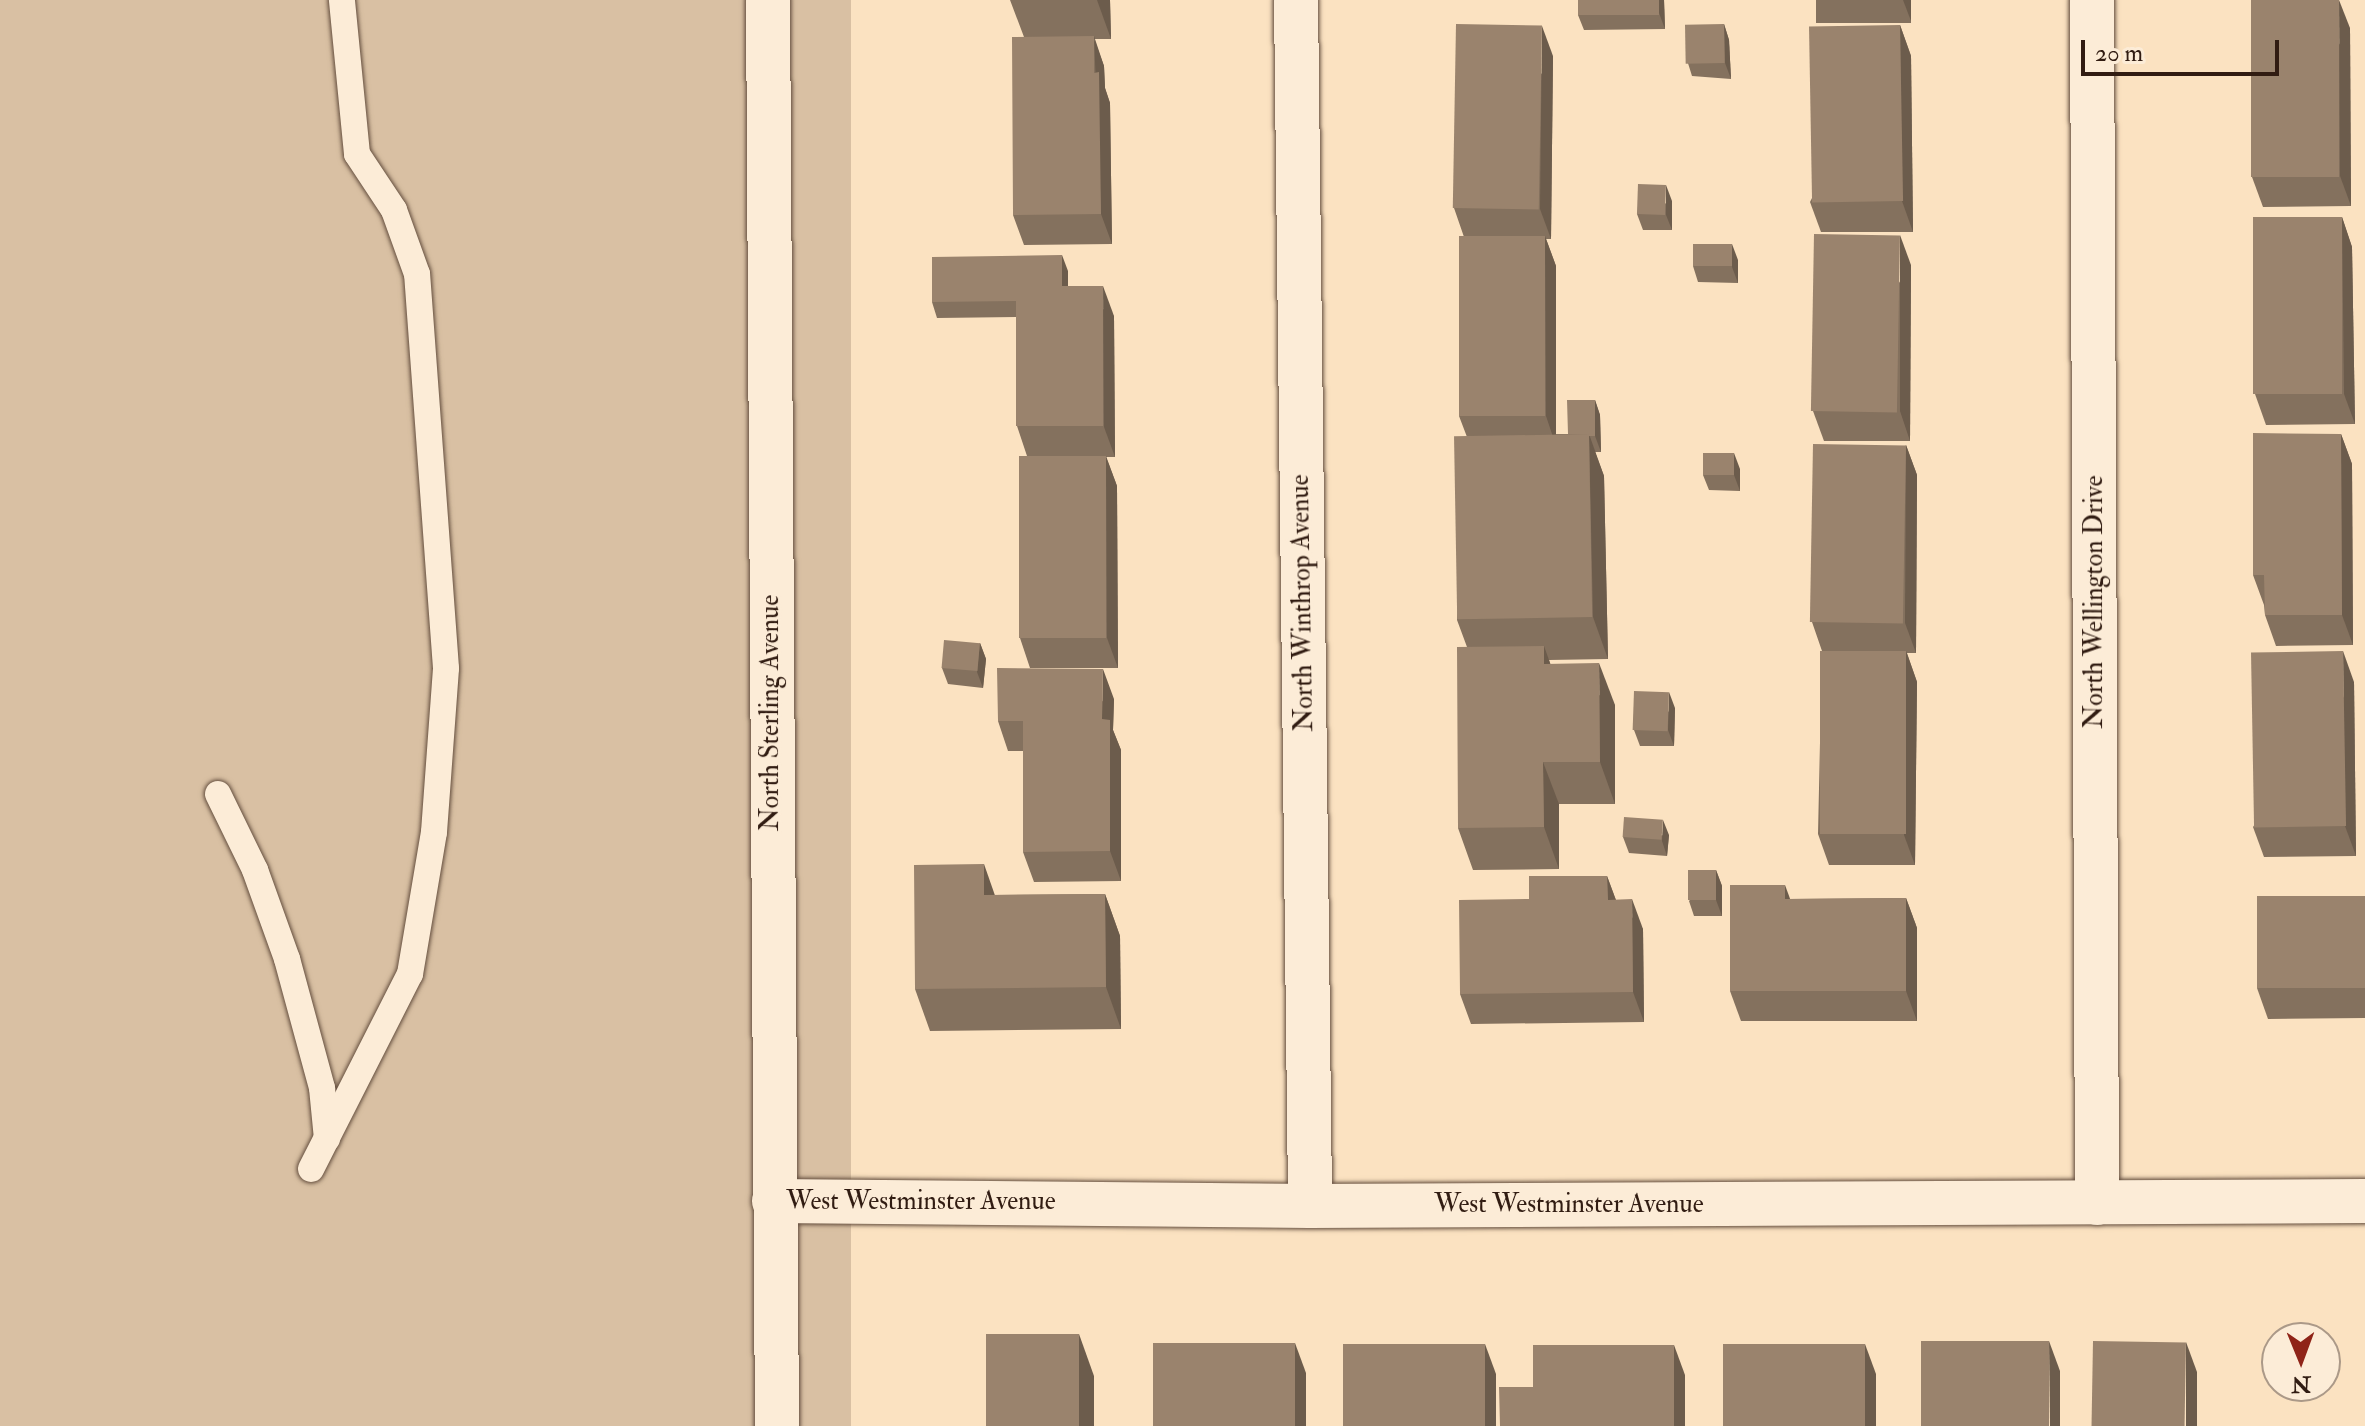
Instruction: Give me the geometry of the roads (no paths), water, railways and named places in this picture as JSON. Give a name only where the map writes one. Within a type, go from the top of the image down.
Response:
[{"type":"street","name":"North Sterling Avenue","points":[[768,0],[777,1426]]},
{"type":"street","name":"North Winthrop Avenue","points":[[1296,0],[1310,1206]]},
{"type":"street","name":"North Wellington Drive","points":[[2092,0],[2097,1203]]},
{"type":"street","name":"West Westminster Avenue","points":[[774,1201],[1310,1206],[2365,1201]]},
{"type":"lane","points":[[311,1169],[410,974],[434,832],[446,668],[417,274],[394,210],[357,154],[342,0]]},
{"type":"lane","points":[[218,794],[255,870],[287,959],[322,1088],[327,1139]]}]
